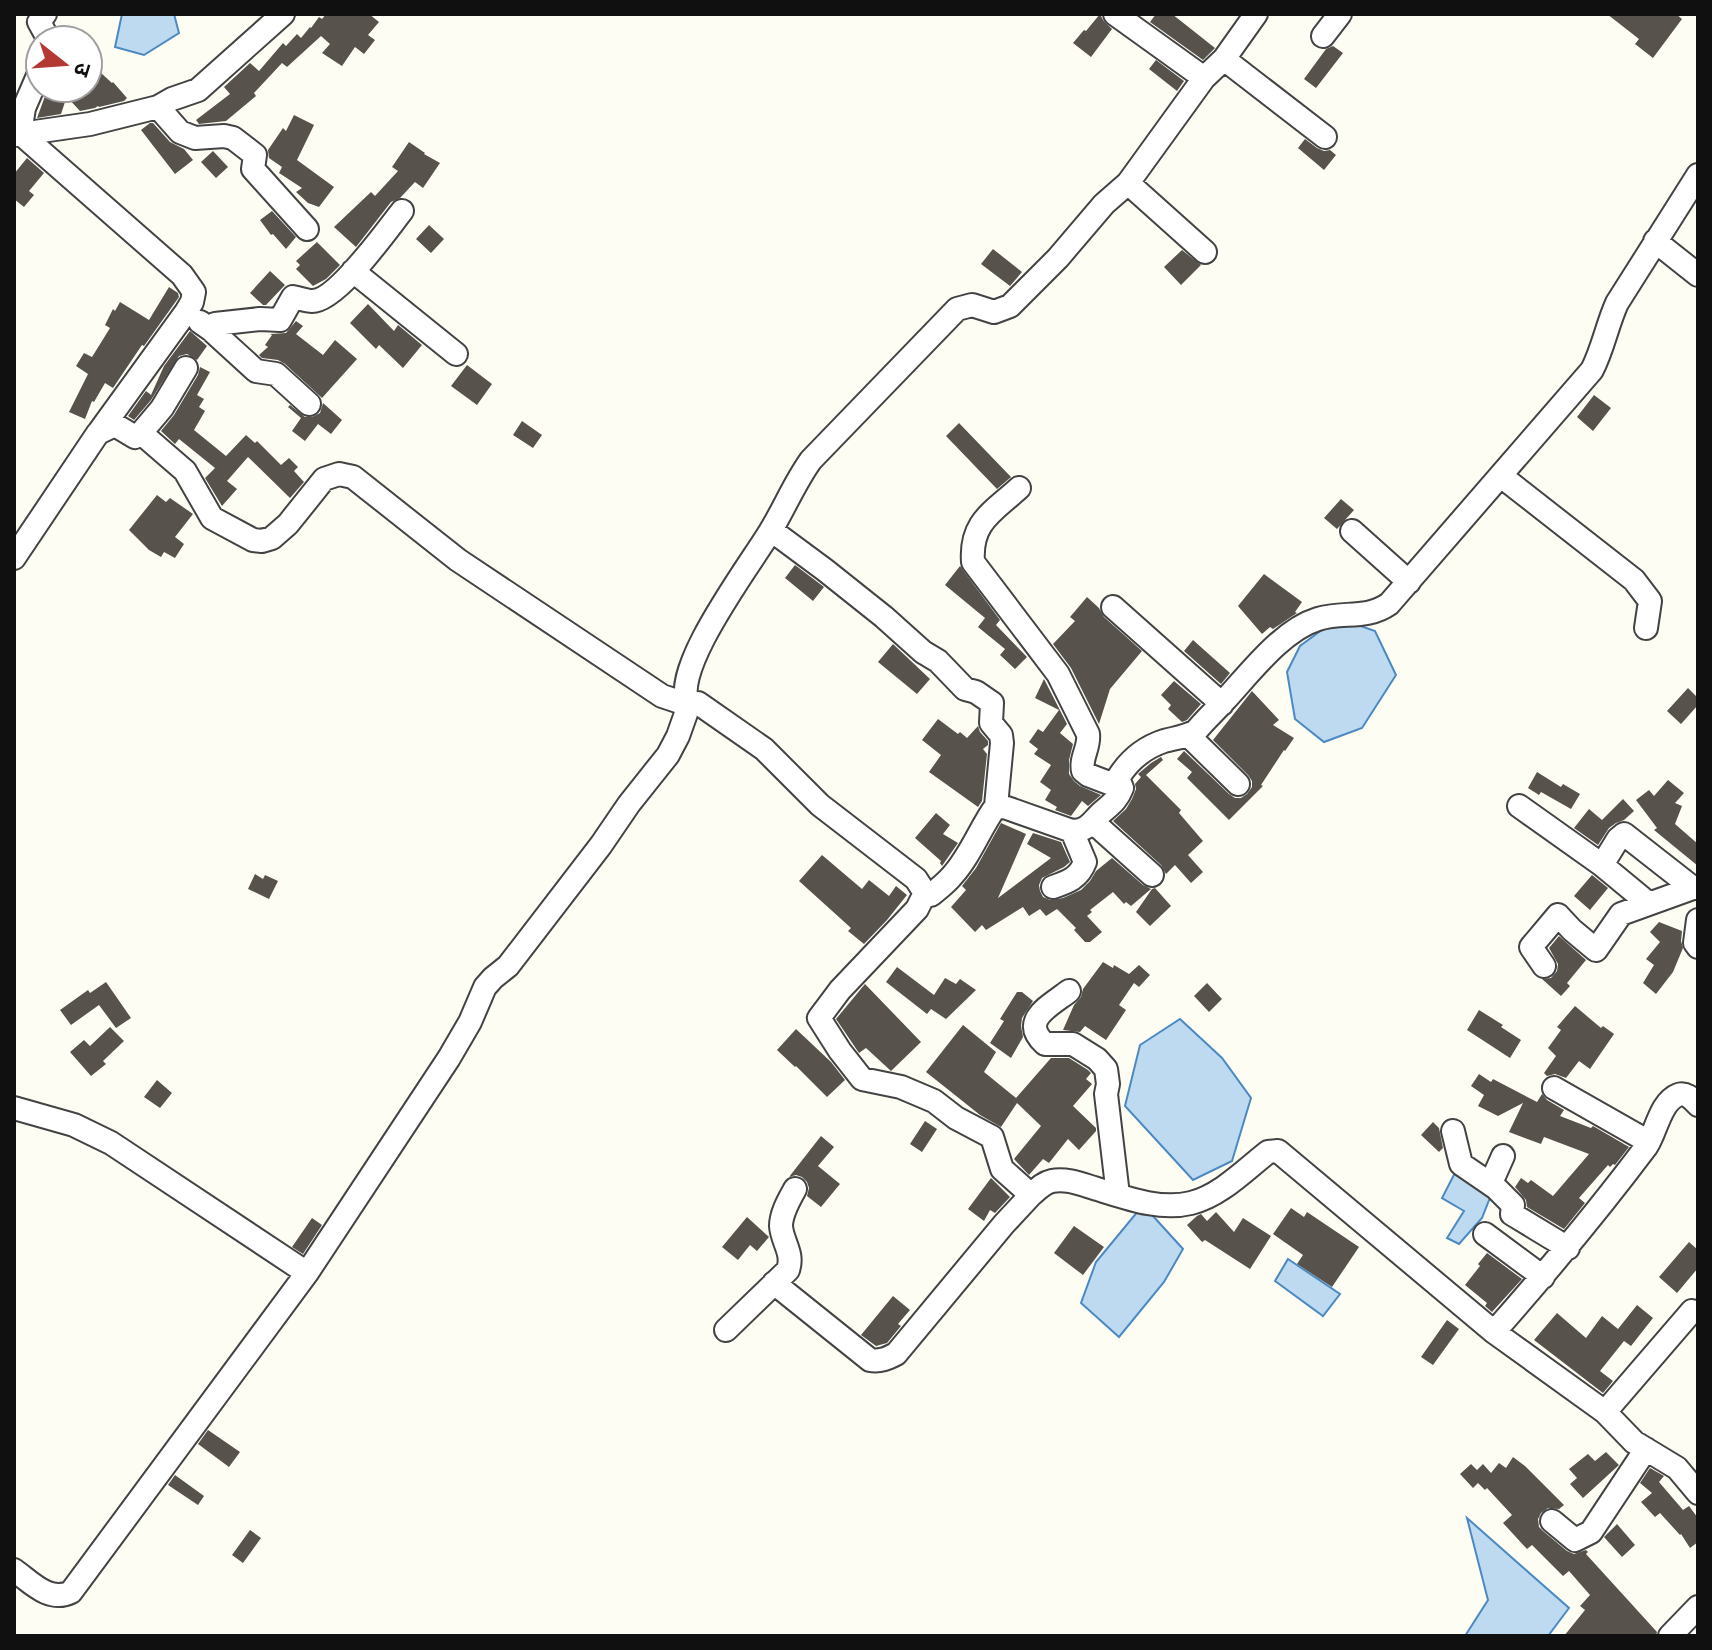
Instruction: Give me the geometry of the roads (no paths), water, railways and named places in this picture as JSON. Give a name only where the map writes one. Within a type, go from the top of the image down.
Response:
[{"type":"street","points":[[17,134],[90,124],[158,107],[198,90],[283,14]]},
{"type":"street","points":[[1115,14],[1204,78]]},
{"type":"street","points":[[689,705],[685,699],[685,685],[714,618],[771,530],[811,460],[957,309],[972,305],[994,312],[1010,306],[1058,258],[1104,204],[1128,183],[1204,78],[1224,59],[1256,14]]},
{"type":"street","points":[[1323,36],[1340,14]]},
{"type":"street","points":[[1224,59],[1325,137]]},
{"type":"street","points":[[17,134],[26,104]]},
{"type":"street","points":[[158,107],[180,132],[195,138],[233,138],[255,155],[253,169],[307,229]]},
{"type":"street","points":[[14,558],[98,433],[186,312],[194,292],[182,275],[17,134]]},
{"type":"street","points":[[996,806],[1079,831],[1094,823],[1118,799],[1122,788],[1118,778],[1142,751],[1196,731],[1269,652],[1290,634],[1318,619],[1380,611],[1400,593],[1592,370],[1617,303],[1698,175]]},
{"type":"street","points":[[1128,183],[1205,252]]},
{"type":"street","points":[[210,329],[215,324],[280,320],[293,297],[314,301],[330,294],[402,211]]},
{"type":"street","points":[[1655,241],[1698,275]]},
{"type":"street","points":[[353,271],[456,354]]},
{"type":"street","points":[[186,312],[210,329],[256,371],[276,374],[309,404]]},
{"type":"street","points":[[98,433],[115,425],[135,437],[141,433],[162,408],[186,368]]},
{"type":"street","points":[[141,433],[185,471],[212,518],[253,540],[272,538],[288,524],[324,479],[339,474],[353,477],[458,560],[662,696],[689,705],[698,703],[764,749],[820,805],[916,879],[925,893],[931,895],[951,877],[965,858],[996,806],[1002,743],[1001,735],[991,723],[992,703],[976,692],[965,689],[938,661],[771,530]]},
{"type":"street","points":[[1501,476],[1634,580],[1650,601],[1646,628]]},
{"type":"street","points":[[1019,488],[980,523],[972,547],[973,562],[1058,674],[1088,734],[1083,771],[1122,788]]},
{"type":"street","points":[[1352,531],[1409,582]]},
{"type":"street","points":[[1113,607],[1222,704]]},
{"type":"street","points":[[14,1570],[49,1594],[71,1592],[307,1273],[449,1058],[470,1022],[485,987],[508,966],[668,755],[689,705]]},
{"type":"street","points":[[1189,736],[1238,784]]},
{"type":"street","points":[[1519,806],[1602,865],[1648,903]]},
{"type":"street","points":[[1094,823],[1152,875]]},
{"type":"street","points":[[1053,887],[1078,876],[1085,862],[1072,831]]},
{"type":"street","points":[[1602,865],[1624,834],[1695,888]]},
{"type":"street","points":[[1544,966],[1531,947],[1558,915],[1596,950],[1621,914],[1695,888]]},
{"type":"street","points":[[925,893],[917,909],[840,990],[819,1018],[862,1079],[901,1087],[934,1101],[956,1118],[992,1137],[1002,1169],[1031,1195]]},
{"type":"street","points":[[1698,920],[1695,943],[1698,947]]},
{"type":"street","points":[[1069,991],[1041,1013],[1034,1029],[1045,1044],[1073,1044],[1097,1059],[1106,1069],[1118,1195]]},
{"type":"street","points":[[1554,1088],[1649,1142]]},
{"type":"street","points":[[1494,1332],[1568,1248],[1649,1142],[1670,1101],[1678,1095],[1685,1095],[1698,1105]]},
{"type":"street","points":[[14,1108],[74,1125],[111,1143],[307,1273]]},
{"type":"street","points":[[1453,1131],[1461,1164],[1496,1188]]},
{"type":"street","points":[[774,1283],[870,1360],[877,1362],[896,1354],[1004,1224],[1042,1185],[1053,1181],[1071,1181],[1140,1201],[1167,1205],[1190,1203],[1212,1195],[1268,1152],[1278,1151],[1494,1332],[1605,1412],[1634,1442],[1677,1468],[1698,1493]]},
{"type":"street","points":[[1503,1156],[1491,1183],[1513,1205],[1512,1214],[1568,1248]]},
{"type":"street","points":[[726,1330],[788,1270],[791,1261],[781,1222],[795,1189]]},
{"type":"street","points":[[1485,1234],[1543,1277]]},
{"type":"street","points":[[1605,1412],[1692,1311]]},
{"type":"street","points":[[1552,1521],[1575,1540],[1591,1532],[1646,1449]]},
{"type":"street","points":[[1670,1636],[1698,1607]]},
{"type":"water","points":[[122,14],[174,14],[179,33],[144,55],[115,47]]},
{"type":"water","points":[[1338,618],[1375,631],[1396,675],[1362,728],[1324,742],[1295,719],[1287,672],[1300,646]]},
{"type":"water","points":[[1180,1019],[1222,1058],[1251,1098],[1232,1161],[1193,1180],[1125,1106],[1140,1045]]},
{"type":"water","points":[[1459,1165],[1493,1190],[1482,1218],[1459,1244],[1447,1238],[1464,1211],[1442,1198]]},
{"type":"water","points":[[1143,1205],[1183,1249],[1164,1282],[1119,1337],[1081,1303],[1096,1262]]},
{"type":"water","points":[[1288,1259],[1340,1294],[1323,1316],[1275,1281]]},
{"type":"water","points":[[1467,1518],[1569,1608],[1548,1636],[1465,1636],[1488,1600]]}]
